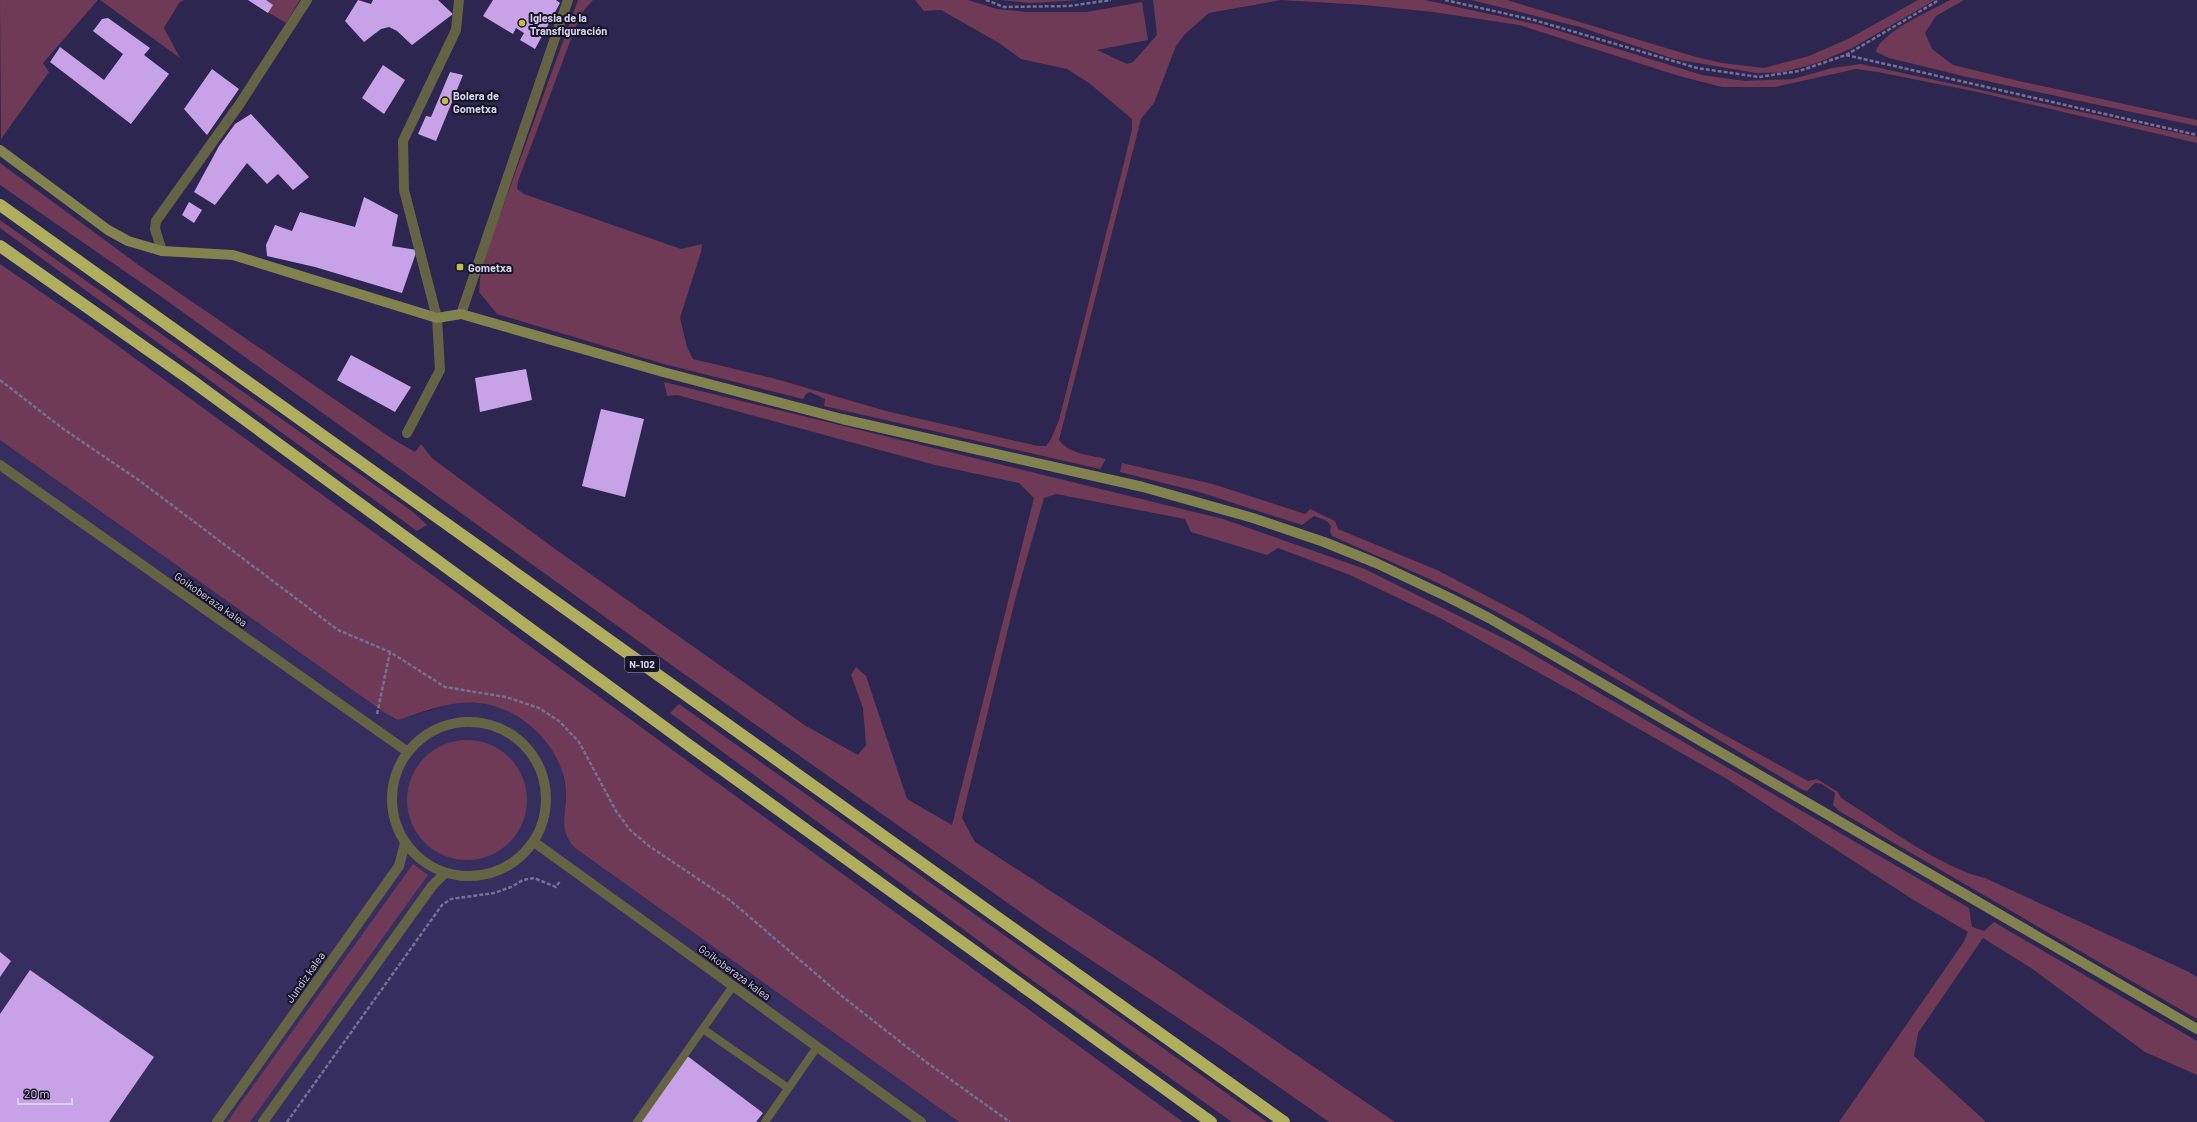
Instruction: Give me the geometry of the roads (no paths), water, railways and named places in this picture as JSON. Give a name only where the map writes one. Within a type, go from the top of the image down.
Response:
[{"type":"highway","name":"N-102","points":[[0,205],[1284,1122]]},
{"type":"highway","points":[[0,246],[191,380],[636,706],[1212,1122]]},
{"type":"street","points":[[162,251],[155,229],[156,222],[240,105],[307,0]]},
{"type":"street","points":[[407,433],[440,370],[437,318],[404,190],[403,141],[456,30],[459,0]]},
{"type":"street","points":[[461,314],[568,0]]},
{"type":"street","points":[[0,150],[108,230],[128,241],[162,251],[233,255],[437,318],[461,314],[663,372],[842,419],[1194,500],[1286,529],[1369,561],[1450,598],[1566,661],[2197,1029]]},
{"type":"street","name":"Goikoberaza kalea","points":[[0,465],[408,752]]},
{"type":"street","points":[[477,722],[502,730],[524,745],[539,766],[546,791],[544,818],[534,842],[517,860],[495,872],[470,877],[445,873],[423,861],[405,843],[395,821],[392,797],[396,773],[408,752],[427,734],[451,724],[477,722]]},
{"type":"street","name":"Goikoberaza kalea","points":[[534,842],[921,1122]]},
{"type":"street","name":"Jundiz kalea","points":[[217,1122],[399,866],[405,843]]},
{"type":"street","points":[[263,1122],[432,886],[445,873]]},
{"type":"lane","points":[[637,1122],[733,986]]},
{"type":"lane","points":[[703,1029],[788,1088]]},
{"type":"lane","points":[[765,1122],[817,1047]]},
{"type":"place","name":"Iglesia de la Transfiguración","points":[[522,23]]},
{"type":"place","name":"Bolera de Gometxa","points":[[445,101]]},
{"type":"place","name":"Gometxa","points":[[460,267]]}]
